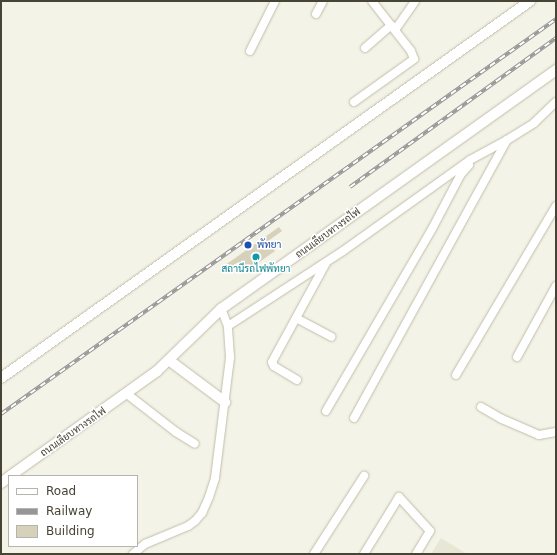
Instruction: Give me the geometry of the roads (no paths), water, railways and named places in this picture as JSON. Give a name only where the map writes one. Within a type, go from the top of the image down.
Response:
[{"type":"street","points":[[250,51],[276,1]]},
{"type":"street","points":[[316,14],[323,1]]},
{"type":"street","points":[[354,102],[414,59],[411,51],[372,1]]},
{"type":"street","points":[[365,48],[393,28],[415,1]]},
{"type":"street","points":[[1,378],[530,1]]},
{"type":"street","name":"ถนนเลียบทางรถไฟ","points":[[11,475],[127,394],[170,361],[221,309],[556,70]]},
{"type":"street","points":[[326,411],[432,229],[461,174],[469,165],[534,123],[556,102]]},
{"type":"street","points":[[548,109],[556,113]]},
{"type":"street","points":[[228,326],[326,263],[470,160],[503,142]]},
{"type":"street","points":[[354,418],[503,142]]},
{"type":"street","points":[[456,375],[556,206]]},
{"type":"street","points":[[297,380],[271,364],[326,263]]},
{"type":"street","points":[[517,357],[556,286]]},
{"type":"street","points":[[133,554],[145,544],[188,526],[202,514],[215,478],[230,357],[228,326],[221,309]]},
{"type":"street","points":[[296,318],[331,337]]},
{"type":"street","points":[[170,361],[225,402]]},
{"type":"street","points":[[127,394],[176,432],[195,444]]},
{"type":"street","points":[[481,407],[502,419],[539,435],[556,432]]},
{"type":"street","points":[[314,554],[364,476]]},
{"type":"street","points":[[364,554],[399,498],[430,531],[416,554]]},
{"type":"railway","points":[[1,414],[556,19]]},
{"type":"railway","points":[[350,187],[556,38]]},
{"type":"place","name":"พัทยา","points":[[248,245]]},
{"type":"place","name":"สถานีรถไฟพัทยา","points":[[256,257]]}]
